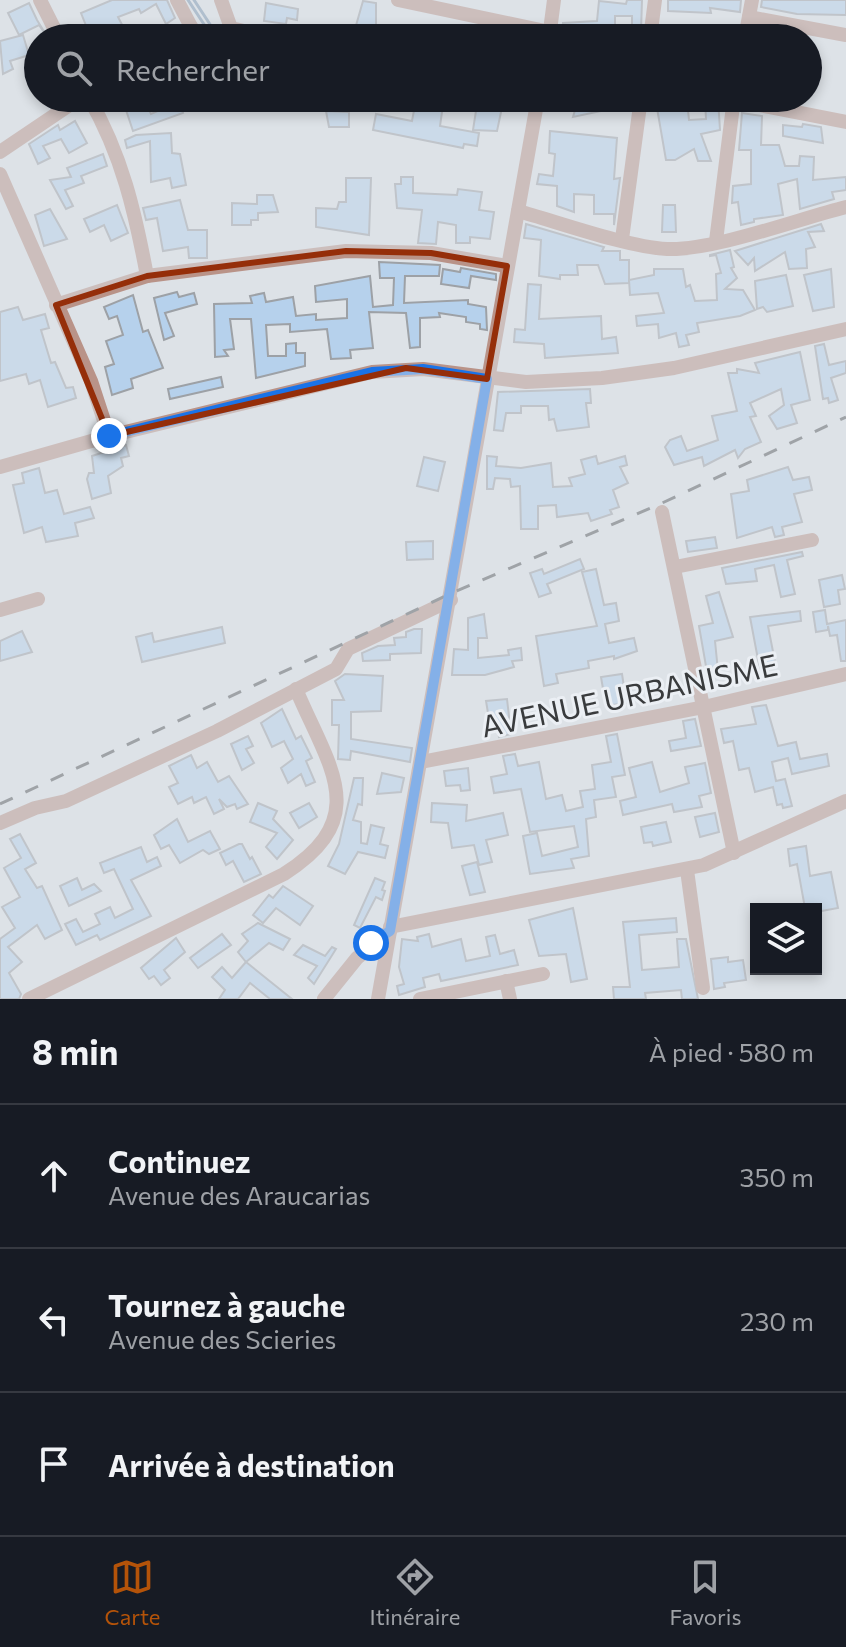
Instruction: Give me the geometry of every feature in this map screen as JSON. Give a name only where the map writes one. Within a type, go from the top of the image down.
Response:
[{"type":"street","points":[[40,0],[52,24]]},
{"type":"street","points":[[177,0],[189,24]]},
{"type":"street","points":[[221,0],[230,24]]},
{"type":"street","points":[[398,0],[502,24]]},
{"type":"street","points":[[551,24],[554,0]]},
{"type":"street","points":[[652,24],[655,0]]},
{"type":"street","points":[[748,24],[752,0]]},
{"type":"street","points":[[749,17],[787,24]]},
{"type":"street","points":[[822,31],[846,35]]},
{"type":"street","points":[[0,152],[59,112]]},
{"type":"street","points":[[97,112],[109,133],[129,188],[147,276]]},
{"type":"street","points":[[378,999],[536,112]]},
{"type":"street","points":[[622,239],[639,112]]},
{"type":"street","points":[[716,241],[732,112]]},
{"type":"street","points":[[797,112],[846,122]]},
{"type":"street","points":[[0,174],[95,391],[109,436]]},
{"type":"street","points":[[518,211],[664,249],[716,241],[846,207]]},
{"type":"street","points":[[56,305],[147,276],[334,252],[431,253],[507,266]]},
{"type":"street","points":[[0,467],[109,436],[372,372],[423,369],[487,379],[557,382],[674,368],[846,329]]},
{"type":"street","points":[[662,512],[734,853]]},
{"type":"street","points":[[675,567],[812,540]]},
{"type":"street","points":[[0,610],[38,599]]},
{"type":"street","points":[[0,823],[80,795],[217,731],[341,665],[348,649],[451,600]]},
{"type":"street","name":"AVENUE URBANISME","points":[[421,762],[704,707],[846,674]]},
{"type":"street","points":[[29,999],[284,874],[320,846],[337,815],[338,796],[296,689]]},
{"type":"street","points":[[324,999],[357,958],[390,929],[687,870],[734,853],[846,801]]},
{"type":"street","points":[[687,870],[703,988]]},
{"type":"street","points":[[420,999],[543,974]]},
{"type":"street","points":[[506,981],[510,999]]},
{"type":"highlighted area","points":[[346,251],[431,253],[507,266],[487,379],[406,368],[109,436],[56,305],[147,276]]},
{"type":"building","points":[[112,0],[167,0],[175,18],[166,24],[156,4],[141,13],[139,9],[118,17],[122,24],[85,24],[81,13]]},
{"type":"building","points":[[627,0],[642,0],[641,24],[632,24],[632,16],[615,16],[615,24],[563,24],[597,21],[599,1],[626,4]]},
{"type":"building","points":[[668,0],[741,0],[740,12],[710,8],[711,13],[668,11]]},
{"type":"building","points":[[762,0],[846,0],[846,15],[797,14],[761,7]]},
{"type":"building","points":[[363,1],[376,3],[376,24],[356,24]]},
{"type":"building","points":[[29,3],[39,24],[24,24],[24,32],[19,35],[8,13]]},
{"type":"building","points":[[266,3],[298,9],[297,20],[287,18],[286,24],[264,21]]},
{"type":"building","points":[[23,35],[24,38],[24,57],[10,61],[13,69],[3,74],[0,41]]},
{"type":"building","points":[[127,112],[183,112],[183,113],[133,131]]},
{"type":"building","points":[[326,112],[349,112],[349,127],[329,127]]},
{"type":"building","points":[[414,112],[442,112],[440,126],[479,133],[477,146],[464,144],[463,148],[373,130],[376,114],[412,121]]},
{"type":"building","points":[[476,112],[501,112],[497,131],[473,130]]},
{"type":"building","points":[[574,112],[596,112],[573,117]]},
{"type":"building","points":[[658,112],[688,112],[689,120],[706,119],[706,112],[719,112],[720,130],[701,134],[711,161],[698,161],[694,149],[675,160],[666,160]]},
{"type":"building","points":[[742,113],[762,116],[761,145],[779,145],[785,166],[799,166],[800,156],[814,157],[813,180],[846,177],[846,190],[832,192],[834,199],[800,209],[797,179],[778,184],[783,215],[754,219],[754,222],[741,225],[738,202],[732,203],[733,186],[751,184],[751,150],[739,150]]},
{"type":"building","points":[[75,121],[87,143],[69,153],[61,139],[43,146],[50,158],[38,164],[29,144],[58,125],[60,130]]},
{"type":"building","points":[[803,124],[821,127],[823,143],[783,136],[783,125],[802,127]]},
{"type":"building","points":[[550,131],[617,138],[614,179],[620,178],[614,225],[614,214],[594,214],[594,195],[574,194],[574,212],[557,206],[557,186],[537,184],[539,174],[553,176],[555,154],[549,153]]},
{"type":"building","points":[[171,133],[172,153],[180,154],[186,185],[172,188],[170,178],[151,182],[150,141],[127,148],[125,140],[136,135]]},
{"type":"building","points":[[103,154],[107,166],[81,176],[84,183],[65,190],[73,206],[66,209],[50,180],[71,177],[67,168]]},
{"type":"building","points":[[401,177],[413,177],[413,193],[457,195],[458,189],[482,192],[479,210],[494,212],[490,239],[470,237],[470,243],[456,243],[456,225],[438,222],[436,244],[418,243],[422,210],[397,208],[395,184],[401,184]]},
{"type":"building","points":[[346,178],[371,178],[369,235],[316,227],[316,208],[337,209],[339,202],[346,202]]},
{"type":"building","points":[[257,195],[273,195],[278,212],[258,213],[258,220],[251,220],[251,225],[232,225],[232,203],[257,204]]},
{"type":"building","points":[[180,200],[188,230],[207,230],[207,258],[189,258],[188,247],[163,251],[157,218],[146,220],[143,208]]},
{"type":"building","points":[[117,205],[128,233],[111,241],[104,225],[90,232],[84,219]]},
{"type":"building","points":[[663,205],[675,205],[676,232],[662,232]]},
{"type":"building","points":[[50,209],[67,239],[44,246],[35,215]]},
{"type":"building","points":[[526,224],[604,247],[602,251],[620,251],[620,260],[629,260],[629,283],[605,284],[598,265],[577,265],[578,275],[560,275],[560,279],[539,276],[541,240],[524,238]]},
{"type":"building","points":[[821,224],[824,231],[808,232],[815,247],[806,249],[807,268],[789,269],[785,252],[755,271],[754,258],[748,265],[735,251]]},
{"type":"building","points":[[730,250],[734,267],[731,268],[737,278],[725,289],[743,290],[755,310],[740,316],[697,323],[699,332],[686,335],[689,345],[679,347],[676,333],[659,338],[658,324],[637,326],[636,316],[664,313],[658,293],[630,295],[629,280],[654,275],[654,269],[683,269],[686,287],[690,285],[695,301],[717,300],[716,274],[721,273],[716,255],[710,255]]},
{"type":"building","points":[[379,262],[440,265],[439,276],[405,276],[404,303],[468,300],[468,304],[486,307],[487,330],[480,329],[480,324],[466,322],[466,317],[439,313],[440,317],[420,318],[420,347],[410,348],[406,313],[369,312],[373,348],[350,350],[351,358],[331,359],[327,329],[290,332],[290,324],[266,325],[268,356],[286,356],[286,344],[296,343],[296,353],[305,353],[305,366],[256,378],[251,319],[230,319],[234,349],[224,350],[228,356],[215,357],[214,304],[252,303],[250,296],[264,293],[266,302],[293,297],[296,316],[316,314],[316,320],[347,318],[347,299],[316,302],[315,286],[370,276],[373,307],[393,305],[394,278],[380,278]]},
{"type":"building","points":[[461,268],[496,274],[496,280],[471,276],[469,288],[441,284],[443,269],[460,272]]},
{"type":"building","points":[[831,269],[834,307],[813,311],[804,275]]},
{"type":"building","points":[[786,275],[793,306],[767,312],[763,307],[757,309],[755,281]]},
{"type":"building","points":[[528,284],[541,285],[539,319],[601,316],[602,339],[616,337],[618,353],[545,358],[544,344],[514,342],[515,329],[525,330]]},
{"type":"building","points":[[177,292],[179,297],[194,293],[197,304],[165,313],[174,336],[164,340],[154,298]]},
{"type":"building","points":[[133,295],[143,332],[148,330],[163,368],[131,379],[133,388],[112,395],[105,367],[114,364],[106,341],[123,335],[117,316],[109,319],[104,307]]},
{"type":"building","points":[[18,307],[23,320],[45,314],[49,328],[41,330],[51,363],[55,362],[66,388],[73,387],[76,398],[48,407],[40,380],[29,384],[26,374],[0,381],[0,312]]},
{"type":"building","points":[[824,344],[829,365],[846,361],[846,373],[831,378],[838,400],[829,403],[828,398],[823,399],[815,346]]},
{"type":"building","points":[[800,352],[810,400],[791,405],[797,423],[777,429],[769,416],[784,405],[781,389],[750,403],[756,416],[750,417],[761,442],[745,449],[738,458],[735,450],[704,466],[702,457],[674,465],[665,447],[670,440],[681,436],[687,451],[718,440],[712,416],[737,411],[728,373],[737,373],[737,369],[759,373],[755,363]]},
{"type":"building","points":[[221,377],[223,387],[170,399],[168,389]]},
{"type":"building","points":[[590,389],[591,403],[586,403],[589,427],[557,431],[554,419],[549,420],[548,406],[521,406],[521,413],[506,413],[503,431],[494,430],[498,392]]},
{"type":"building","points":[[126,445],[129,456],[121,458],[123,466],[108,476],[111,493],[92,499],[87,479],[89,473],[94,473],[92,456]]},
{"type":"building","points":[[487,456],[497,457],[496,466],[521,468],[551,463],[553,487],[572,486],[569,478],[585,474],[581,460],[596,456],[598,464],[625,456],[627,465],[620,467],[628,483],[613,490],[619,507],[610,510],[612,514],[591,521],[588,513],[557,517],[556,505],[538,506],[538,529],[521,529],[520,486],[511,487],[510,479],[495,478],[493,489],[487,489]]},
{"type":"building","points":[[424,457],[445,462],[438,491],[417,486]]},
{"type":"building","points":[[788,467],[793,480],[809,477],[812,490],[794,494],[802,522],[782,527],[784,535],[775,537],[772,527],[737,538],[731,494],[749,491],[747,480]]},
{"type":"building","points":[[39,468],[45,493],[57,490],[64,514],[90,507],[94,518],[75,523],[78,536],[46,542],[42,527],[24,533],[13,485],[24,483],[22,473]]},
{"type":"building","points":[[715,537],[717,548],[688,552],[686,541]]},
{"type":"building","points":[[433,541],[433,559],[407,560],[406,542]]},
{"type":"building","points":[[802,552],[803,556],[787,560],[795,594],[781,597],[774,565],[755,569],[757,581],[726,584],[722,568]]},
{"type":"building","points":[[580,559],[584,569],[547,584],[551,593],[539,597],[530,573],[542,569],[544,574]]},
{"type":"building","points":[[596,569],[604,605],[616,603],[619,621],[605,624],[609,643],[634,638],[637,651],[614,659],[614,656],[588,661],[589,668],[556,674],[558,683],[544,686],[536,636],[597,626],[582,572]]},
{"type":"building","points":[[842,575],[845,589],[838,590],[840,604],[824,607],[819,580]]},
{"type":"building","points":[[719,592],[733,637],[715,641],[718,671],[707,672],[699,626],[713,623],[706,596]]},
{"type":"building","points":[[825,610],[827,624],[846,620],[846,661],[841,661],[837,635],[830,636],[828,626],[828,630],[816,632],[813,612]]},
{"type":"building","points":[[800,611],[801,621],[768,626],[776,667],[760,670],[750,617]]},
{"type":"building","points":[[484,614],[487,638],[478,638],[478,658],[509,655],[508,650],[521,648],[522,660],[512,661],[514,667],[485,675],[452,675],[454,649],[468,650],[468,618]]},
{"type":"building","points":[[222,627],[225,643],[142,662],[136,637],[152,633],[154,642]]},
{"type":"building","points":[[422,629],[421,653],[390,654],[390,660],[363,661],[362,653],[378,646],[395,645],[394,638],[406,637],[406,632]]},
{"type":"building","points":[[22,631],[32,652],[0,661],[0,641]]},
{"type":"building","points":[[345,674],[383,676],[381,711],[351,712],[351,739],[412,748],[410,762],[351,751],[350,760],[338,759],[339,725],[332,725],[332,700],[344,700],[335,681]]},
{"type":"building","points":[[622,674],[624,687],[631,686],[634,702],[606,706],[601,677]]},
{"type":"building","points":[[507,699],[511,734],[499,737],[498,730],[491,731],[486,701]]},
{"type":"building","points":[[766,705],[778,746],[796,742],[800,759],[827,754],[829,766],[792,774],[788,758],[772,762],[776,781],[785,779],[792,806],[783,808],[782,804],[777,805],[773,787],[755,792],[749,768],[739,770],[733,741],[724,743],[721,729],[756,724],[752,707]]},
{"type":"building","points":[[282,709],[296,739],[301,736],[312,758],[306,761],[315,782],[306,786],[301,774],[288,783],[281,768],[293,759],[284,741],[272,747],[261,723]]},
{"type":"building","points":[[695,719],[701,746],[671,751],[669,741],[686,738],[683,721]]},
{"type":"building","points":[[617,734],[625,775],[612,777],[616,797],[594,800],[596,817],[586,819],[589,856],[571,859],[574,868],[530,874],[523,836],[537,833],[542,856],[578,847],[574,826],[530,832],[521,789],[494,793],[491,777],[507,774],[503,756],[515,754],[518,766],[539,762],[546,799],[562,795],[566,811],[583,807],[580,791],[595,789],[592,765],[611,762],[606,736]]},
{"type":"building","points":[[248,736],[253,746],[246,749],[254,763],[242,770],[231,744]]},
{"type":"building","points":[[191,755],[197,768],[207,762],[218,782],[229,776],[248,804],[237,809],[235,804],[227,807],[219,799],[224,809],[214,814],[206,797],[194,803],[192,797],[178,804],[169,787],[178,783],[169,766]]},
{"type":"building","points":[[652,762],[660,792],[689,783],[685,767],[705,763],[711,793],[699,796],[702,807],[674,812],[672,804],[623,815],[620,801],[636,797],[629,768]]},
{"type":"building","points":[[468,768],[470,790],[461,791],[460,785],[446,786],[444,771]]},
{"type":"building","points":[[382,773],[404,778],[401,792],[377,794]]},
{"type":"building","points":[[354,778],[363,778],[362,805],[358,804],[353,820],[361,822],[361,843],[367,844],[371,825],[384,828],[380,844],[388,846],[385,858],[358,852],[345,874],[328,866],[339,844]]},
{"type":"building","points":[[258,803],[277,811],[273,819],[293,840],[277,859],[266,847],[277,833],[250,822]]},
{"type":"building","points":[[309,803],[317,817],[299,828],[290,813]]},
{"type":"building","points":[[432,803],[467,805],[466,821],[503,813],[508,835],[486,840],[492,862],[479,865],[474,845],[452,848],[448,823],[431,822]]},
{"type":"building","points":[[715,813],[719,832],[700,837],[695,817]]},
{"type":"building","points":[[177,819],[188,842],[210,831],[220,849],[209,854],[203,850],[180,863],[169,845],[161,849],[154,835]]},
{"type":"building","points":[[666,822],[671,842],[653,846],[652,842],[644,843],[641,827]]},
{"type":"building","points":[[20,834],[36,863],[25,869],[37,888],[42,886],[62,930],[45,939],[37,925],[8,947],[22,962],[9,973],[21,994],[19,999],[0,999],[0,939],[15,928],[2,907],[20,897],[4,868],[21,858],[10,839]]},
{"type":"building","points":[[242,844],[250,859],[252,857],[261,874],[244,882],[233,861],[226,865],[220,853]]},
{"type":"building","points":[[806,846],[810,876],[831,872],[838,908],[822,911],[822,903],[804,903],[797,864],[790,866],[788,849]]},
{"type":"building","points":[[141,847],[147,862],[157,857],[161,866],[131,880],[151,916],[100,940],[97,935],[76,945],[65,924],[76,919],[83,932],[100,924],[95,914],[110,907],[115,918],[133,909],[114,869],[104,873],[100,863]]},
{"type":"building","points":[[477,862],[485,892],[470,895],[462,866]]},
{"type":"building","points":[[77,878],[82,890],[94,884],[101,891],[69,906],[60,886]]},
{"type":"building","points":[[375,878],[385,882],[382,890],[385,891],[382,900],[376,897],[360,928],[354,925]]},
{"type":"building","points":[[283,886],[313,906],[300,925],[276,908],[263,923],[253,915],[269,895],[273,898]]},
{"type":"building","points":[[573,908],[587,979],[571,982],[566,954],[539,956],[529,920]]},
{"type":"building","points":[[676,918],[677,932],[639,935],[642,970],[679,967],[677,939],[686,939],[698,999],[682,999],[681,990],[645,993],[646,999],[614,999],[613,987],[630,987],[623,922]]},
{"type":"building","points":[[258,923],[290,939],[283,950],[269,943],[246,962],[238,952],[248,941],[242,934]]},
{"type":"building","points":[[222,934],[231,945],[198,968],[190,958]]},
{"type":"building","points":[[429,934],[432,947],[461,939],[466,961],[490,956],[486,937],[495,935],[500,954],[514,950],[518,965],[441,981],[439,974],[423,978],[425,987],[399,995],[397,986],[404,984],[399,967],[402,939],[418,941],[417,937]]},
{"type":"building","points":[[176,938],[185,952],[164,970],[170,978],[161,985],[154,976],[149,979],[141,968]]},
{"type":"building","points":[[303,945],[325,956],[332,947],[336,949],[314,984],[308,978],[317,966],[294,955]]},
{"type":"building","points":[[728,957],[728,962],[743,960],[746,980],[724,983],[725,987],[714,989],[711,959]]},
{"type":"building","points":[[246,962],[292,999],[270,999],[250,983],[238,999],[219,999],[225,990],[212,977],[222,967],[232,978]]},
{"type":"waterway","points":[[188,0],[204,24]]},
{"type":"waterway","points":[[194,0],[210,24]]},
{"type":"railway","points":[[0,804],[452,593],[660,504],[846,417]]},
{"type":"route","points":[[109,436],[372,372],[423,369],[487,379],[452,593],[390,931],[371,943]]}]
